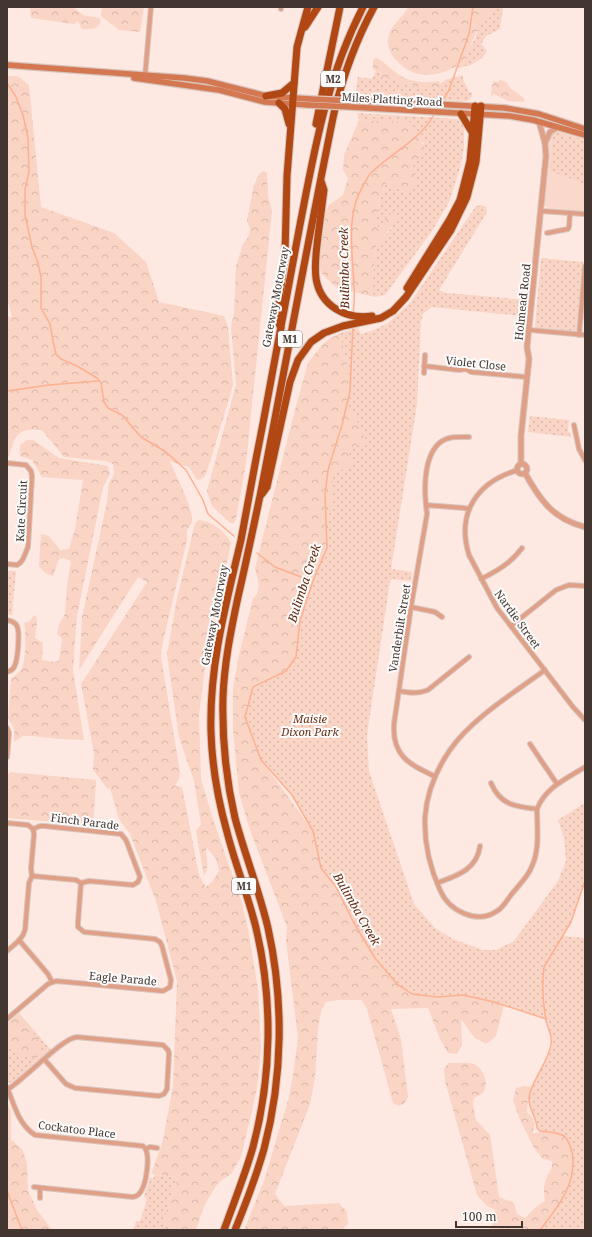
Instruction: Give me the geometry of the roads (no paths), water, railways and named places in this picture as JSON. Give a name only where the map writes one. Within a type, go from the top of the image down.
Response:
[{"type":"highway","points":[[281,328],[277,320],[286,249],[287,176],[290,130],[299,37],[308,7]]},
{"type":"highway","points":[[299,37],[318,7]]},
{"type":"highway","name":"M1","points":[[314,154],[318,112],[340,7]]},
{"type":"highway","name":"Gateway Motorway","points":[[224,1230],[257,1130],[267,1067],[268,1019],[265,978],[256,929],[250,903],[227,834],[219,798],[212,745],[212,694],[219,635],[245,518],[314,154],[334,76],[346,42],[363,7]]},
{"type":"highway","name":"Gateway Motorway","points":[[235,1230],[251,1191],[264,1148],[273,1106],[279,1055],[279,1010],[266,920],[240,836],[232,802],[225,760],[223,728],[224,683],[229,640],[259,499],[334,113],[355,45],[374,7]]},
{"type":"highway","points":[[266,96],[282,93],[294,83]]},
{"type":"highway","points":[[278,103],[285,109],[290,130]]},
{"type":"highway","points":[[259,499],[267,487],[288,387],[294,366],[301,353],[311,342],[329,330],[376,315],[395,304],[454,211],[462,193],[470,161],[478,106]]},
{"type":"highway","points":[[462,114],[473,135]]},
{"type":"highway","points":[[321,179],[324,190],[314,266],[315,278],[319,290],[334,308],[343,313],[360,320],[381,318],[398,306],[414,286],[458,219],[475,171],[477,114]]},
{"type":"main road","name":"Miles Platting Road","points":[[7,65],[207,81],[247,92],[293,101],[352,104],[435,104],[505,108],[530,112],[585,129]]},
{"type":"main road","name":"Miles Platting Road","points":[[145,77],[200,86],[255,100],[278,103],[293,101]]},
{"type":"main road","name":"Miles Platting Road","points":[[352,104],[430,112],[510,116],[539,122],[585,135]]},
{"type":"street","points":[[145,77],[151,7]]},
{"type":"street","name":"Holmead Road","points":[[518,470],[518,467],[521,464],[521,436],[529,359],[527,347],[530,330],[546,156],[545,143],[539,122]]},
{"type":"street","points":[[545,143],[550,132],[558,127]]},
{"type":"street","points":[[541,211],[585,214]]},
{"type":"street","points":[[547,233],[568,229],[570,227],[570,213]]},
{"type":"street","points":[[579,335],[585,266]]},
{"type":"street","points":[[530,330],[585,336]]},
{"type":"street","points":[[424,373],[425,355]]},
{"type":"street","name":"Violet Close","points":[[424,366],[459,370],[466,369],[471,372],[526,377]]},
{"type":"street","points":[[574,425],[579,449],[585,460]]},
{"type":"street","name":"Vanderbilt Street","points":[[434,776],[412,765],[404,758],[397,747],[394,734],[411,607],[427,514],[425,477],[431,455],[441,442],[457,436],[469,437]]},
{"type":"street","name":"Kate Circuit","points":[[7,463],[26,465],[31,471],[32,476],[28,547],[20,563],[17,565],[7,564]]},
{"type":"street","name":"Holmead Road","points":[[521,464],[527,467],[525,473],[534,490],[548,506],[565,519],[585,527]]},
{"type":"street","points":[[518,470],[521,474],[525,473]]},
{"type":"street","name":"Nardie Street","points":[[518,470],[488,483],[476,495],[468,509],[464,534],[466,545],[469,555],[497,608],[572,707],[585,720]]},
{"type":"street","points":[[426,505],[468,509]]},
{"type":"street","points":[[481,579],[513,559],[522,548]]},
{"type":"street","points":[[511,626],[556,590],[569,586],[585,586]]},
{"type":"street","points":[[411,607],[435,612],[442,617]]},
{"type":"street","points":[[7,620],[14,622],[17,625],[19,634],[15,667],[7,672]]},
{"type":"street","points":[[399,691],[421,693],[428,690],[469,658]]},
{"type":"street","points":[[545,670],[464,733],[451,748],[434,776],[427,803],[425,830],[429,859],[440,892],[447,901],[456,909],[468,916],[478,918],[489,916],[498,911],[528,874],[534,863],[536,850],[537,809],[544,795],[557,784],[585,767]]},
{"type":"street","points":[[7,728],[9,733],[7,757]]},
{"type":"street","points":[[530,744],[557,784]]},
{"type":"street","points":[[491,784],[496,794],[507,803],[519,807],[537,809]]},
{"type":"street","name":"Finch Parade","points":[[7,823],[28,825],[33,829],[44,826],[117,833],[124,836],[140,874],[138,882],[133,885],[89,881],[81,883],[76,880],[32,876]]},
{"type":"street","points":[[7,951],[20,940],[25,930],[29,883],[32,876],[33,829]]},
{"type":"street","points":[[437,883],[465,871],[475,861],[480,846]]},
{"type":"street","name":"Eagle Parade","points":[[52,982],[56,980],[163,991],[168,989],[171,985],[171,980],[160,942],[155,939],[84,932],[80,930],[78,922],[81,883]]},
{"type":"street","points":[[7,1018],[52,982],[48,974],[20,940]]},
{"type":"street","points":[[7,1088],[15,1084],[44,1059],[65,1041],[72,1038],[161,1045],[166,1047],[169,1053],[167,1089],[164,1094],[159,1096],[75,1088],[66,1084],[44,1059]]},
{"type":"street","name":"Cockatoo Place","points":[[7,1088],[11,1101],[22,1123],[35,1135],[143,1146],[146,1149],[150,1147],[157,1148]]},
{"type":"street","points":[[34,1187],[133,1197],[137,1196],[146,1176],[148,1156],[146,1149]]},
{"type":"street","points":[[40,1188],[40,1198]]},
{"type":"waterway","name":"Bulimba Creek","points":[[441,103],[449,90],[469,34],[473,7]]},
{"type":"waterway","points":[[7,83],[16,97],[23,115],[28,138],[29,171],[25,190],[25,215],[32,247],[41,277],[41,308],[50,324],[56,354],[61,359],[77,366],[97,378],[101,383],[104,402],[108,408],[122,415],[141,437],[166,452],[186,470],[203,500],[208,514],[234,536]]},
{"type":"waterway","name":"Bulimba Creek","points":[[353,314],[354,294],[351,235],[357,198],[371,173],[422,131],[435,113]]},
{"type":"waterway","name":"Bulimba Creek","points":[[353,326],[350,391],[342,425],[328,470],[325,495],[327,548],[313,581],[300,621],[296,657],[286,671],[253,687],[245,717],[261,760],[292,795],[313,831],[321,868],[336,887],[354,923],[375,958],[397,984],[412,994],[437,997],[463,995],[494,1002],[546,1019]]},
{"type":"waterway","points":[[7,391],[49,385],[98,381]]},
{"type":"waterway","points":[[257,553],[275,567],[312,581]]},
{"type":"waterway","name":"Bulimba Creek","points":[[540,1230],[565,1194],[572,1174],[573,1163],[572,1152],[567,1139],[564,1136],[552,1132],[540,1131],[537,1128],[536,1120],[529,1102],[530,1092],[550,1051],[551,1035],[546,1020],[544,1007],[544,967],[571,922],[585,881]]},
{"type":"waterway","points":[[7,1191],[22,1230]]},
{"type":"park label","name":"Maisie Dixon Park","points":[[310,724]]}]
